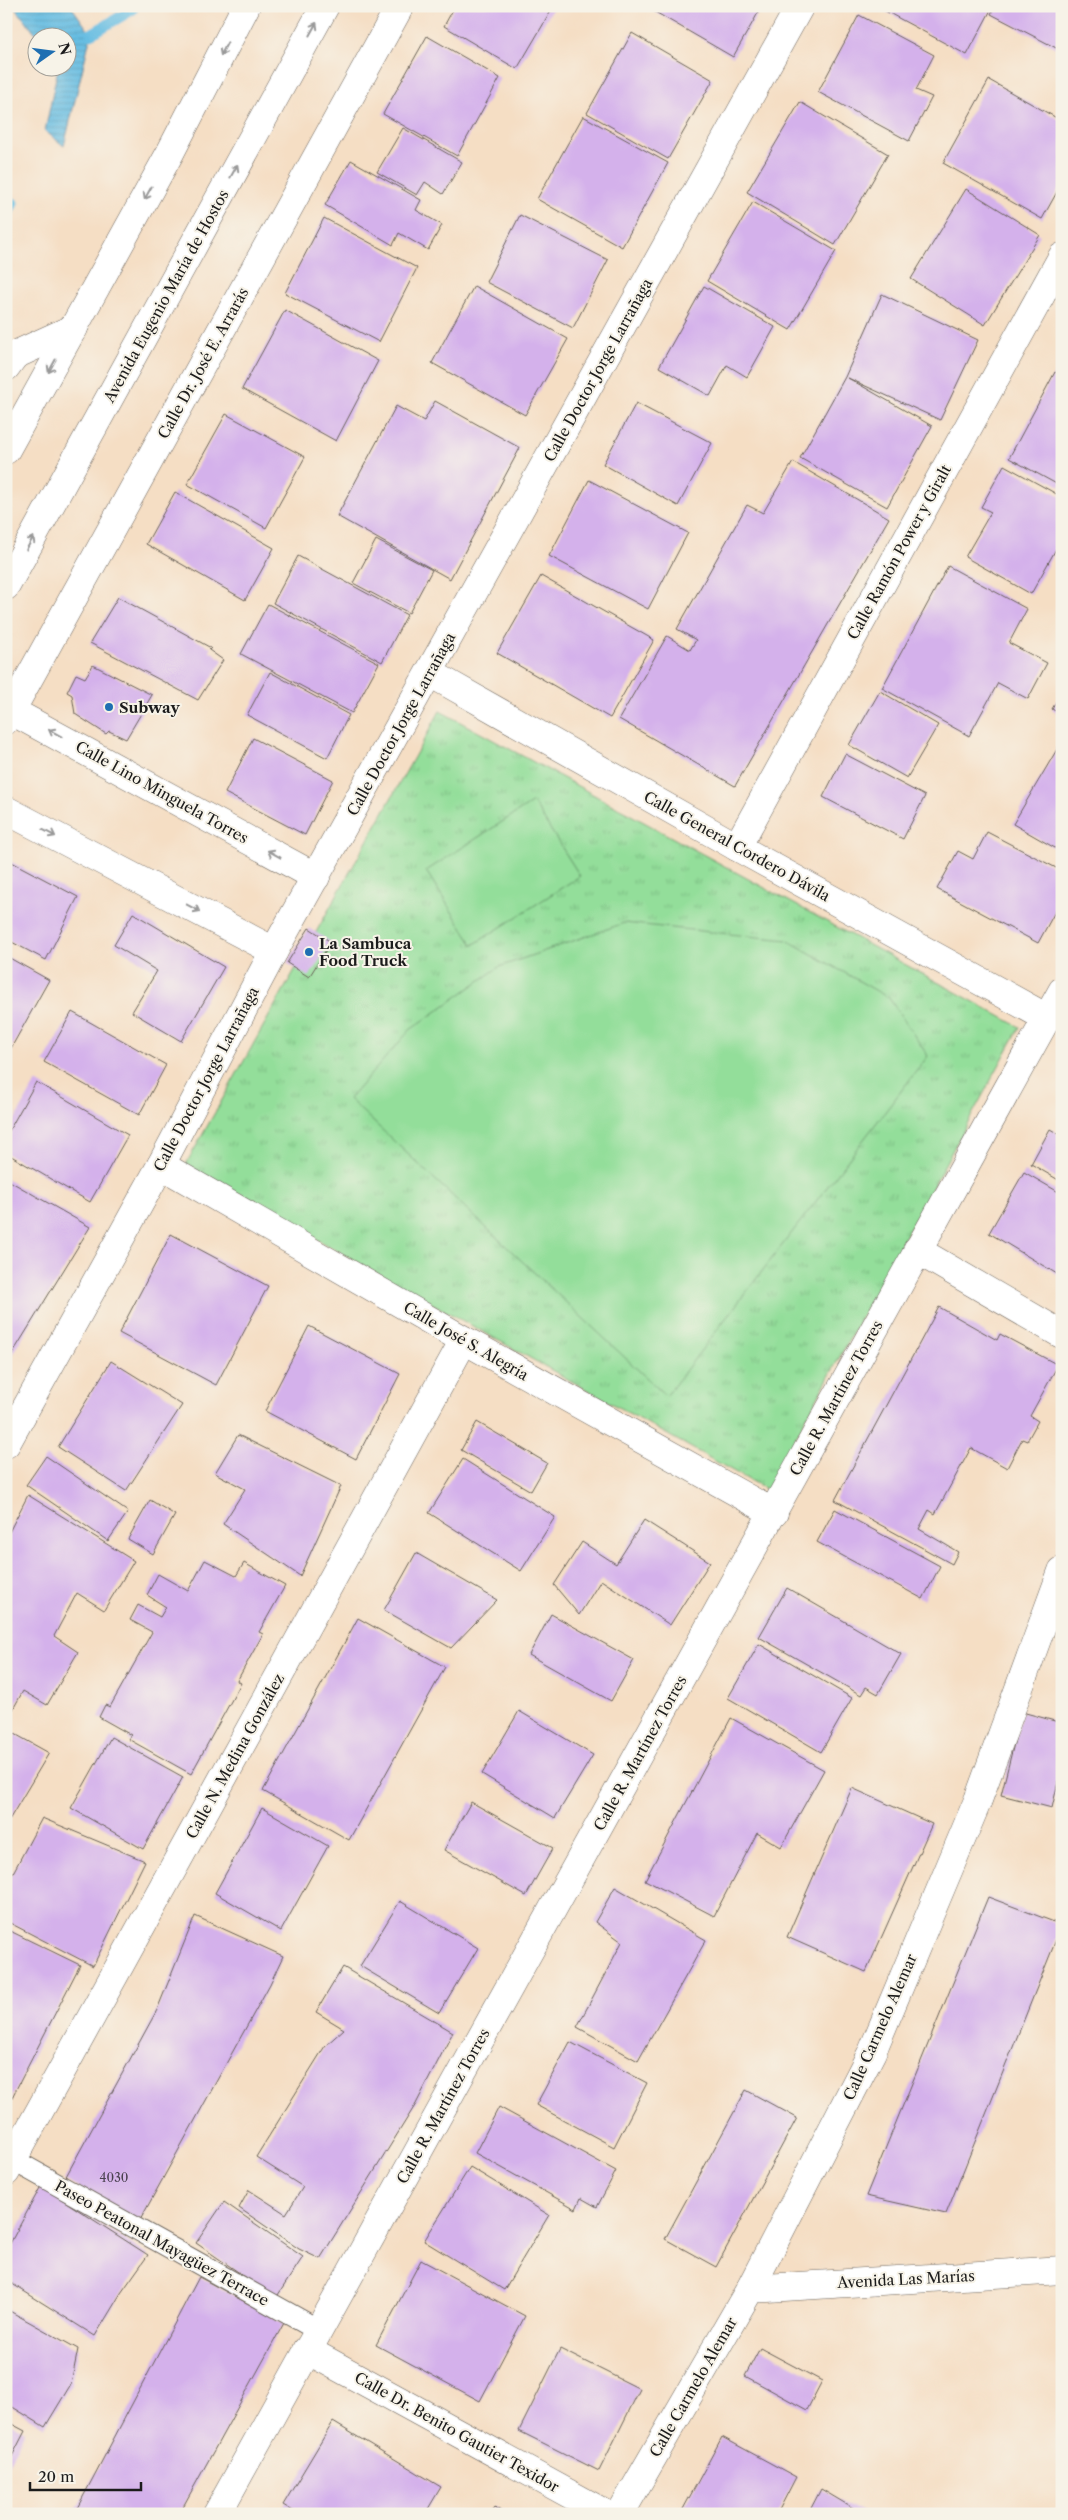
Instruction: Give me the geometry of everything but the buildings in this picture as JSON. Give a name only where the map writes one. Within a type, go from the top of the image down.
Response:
[{"type":"main road","points":[[6,450],[170,154],[246,6]]},
{"type":"main road","name":"Avenida Eugenio María de Hostos","points":[[6,586],[325,6]]},
{"type":"main road","name":"Calle Dr. José E. Arrarás","points":[[8,712],[400,6]]},
{"type":"main road","name":"Calle Doctor Jorge Larrañaga","points":[[6,1444],[161,1164],[274,951],[800,6]]},
{"type":"main road","name":"Calle Ramón Power y Giralt","points":[[737,847],[1062,257]]},
{"type":"main road","points":[[6,367],[15,355],[74,328]]},
{"type":"main road","name":"Calle General Cordero Dávila","points":[[430,673],[737,847],[1047,1018]]},
{"type":"main road","name":"Calle Lino Minguela Torres","points":[[8,712],[316,877]]},
{"type":"main road","points":[[6,810],[274,951]]},
{"type":"main road","name":"Calle R. Martínez Torres","points":[[217,2514],[774,1513],[916,1250],[1062,990]]},
{"type":"main road","name":"Calle José S. Alegría","points":[[161,1164],[464,1340],[774,1513]]},
{"type":"main road","points":[[916,1250],[1061,1334]]},
{"type":"main road","name":"Calle N. Medina González","points":[[8,2163],[464,1340]]},
{"type":"main road","name":"Calle Carmelo Alemar","points":[[620,2514],[750,2289],[872,2052],[978,1800],[1062,1571]]},
{"type":"main road","name":"Avenida Las Marías","points":[[750,2289],[1062,2270]]},
{"type":"main road","name":"Calle Dr. Benito Gautier Texidor","points":[[313,2340],[606,2514]]},
{"type":"lane","name":"Paseo Peatonal Mayagüez Terrace","points":[[8,2163],[313,2340]]},
{"type":"green space","points":[[440,711],[1020,1027],[767,1490],[185,1166]]},
{"type":"green space","points":[[533,802],[580,876],[473,945],[426,871]]},
{"type":"green space","points":[[624,923],[787,940],[889,998],[928,1056],[666,1396],[349,1099],[410,1030],[499,967]]},
{"type":"water","points":[[13,6],[71,6],[91,34],[64,146],[45,131],[56,78],[78,78],[78,28],[31,28]]},
{"type":"waterway","points":[[91,34],[132,10],[134,6]]},
{"type":"waterway","points":[[6,217],[13,203]]},
{"type":"place","name":"Subway","points":[[109,707]]},
{"type":"place","name":"La Sambuca Food Truck","points":[[309,952]]}]
